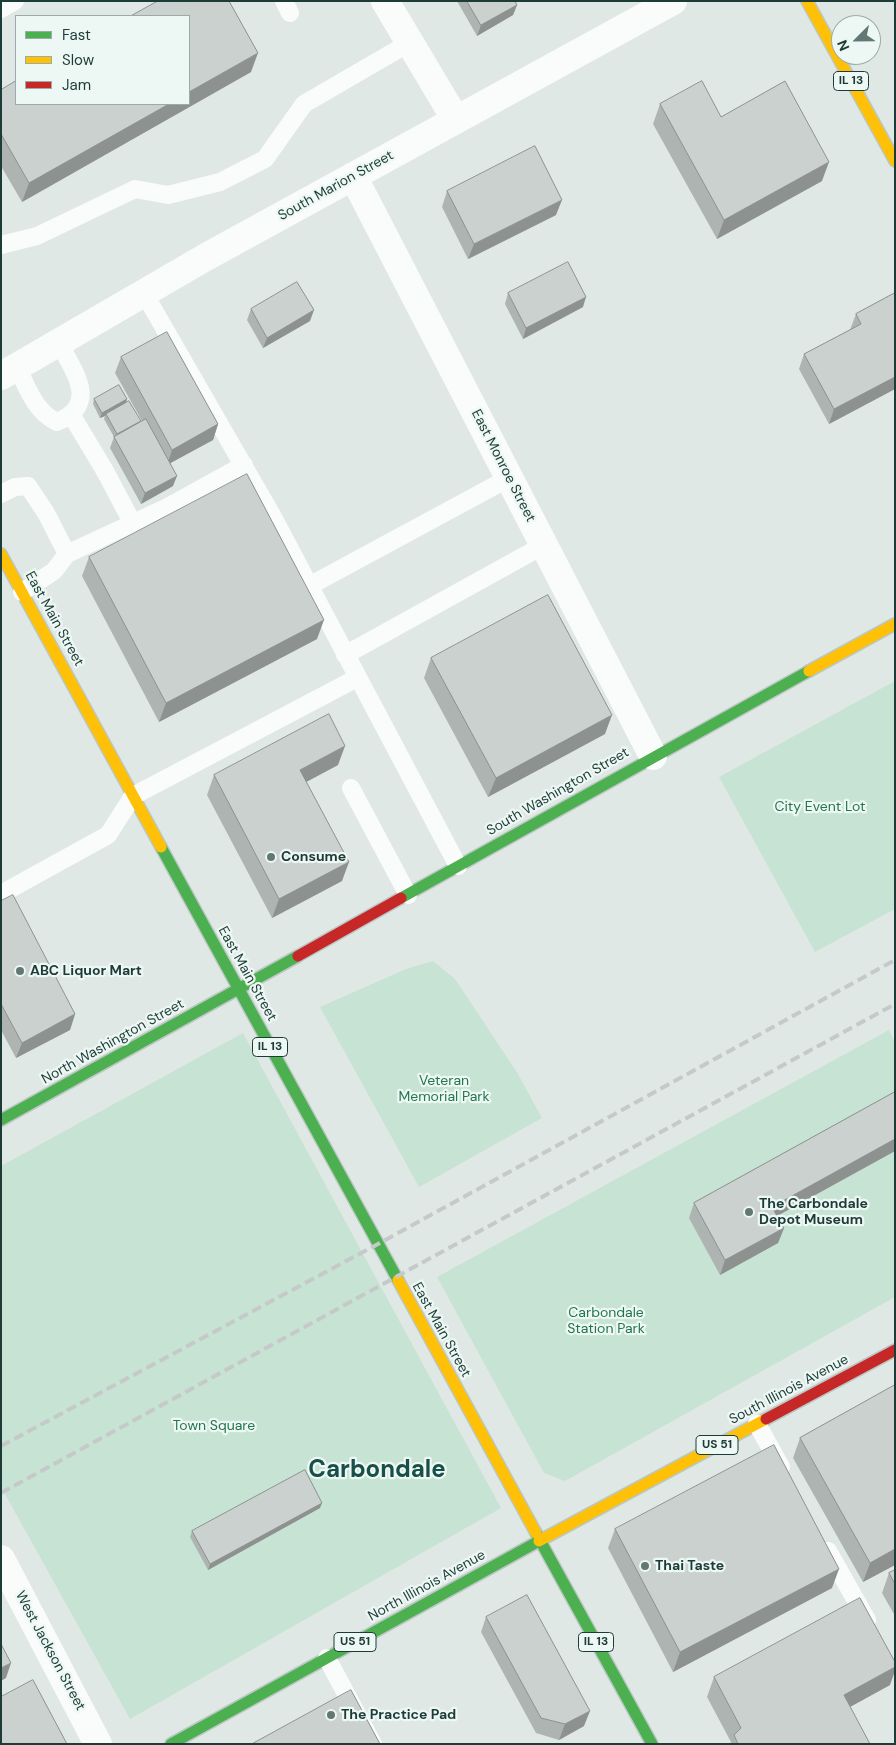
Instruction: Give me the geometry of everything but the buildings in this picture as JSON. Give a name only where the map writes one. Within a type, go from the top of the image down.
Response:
[{"type":"main road","name":"IL 13","points":[[807,1],[895,161]]},
{"type":"main road","name":"East Main Street","points":[[1,554],[539,1541]]},
{"type":"main road","name":"South Washington Street","points":[[239,990],[653,756],[895,624]]},
{"type":"main road","name":"North Washington Street","points":[[1,1120],[239,990]]},
{"type":"main road","name":"South Illinois Avenue","points":[[539,1541],[895,1350]]},
{"type":"main road","name":"IL 13","points":[[539,1541],[652,1744]]},
{"type":"main road","name":"North Illinois Avenue","points":[[171,1744],[539,1541]]},
{"type":"street","points":[[384,1],[456,120]]},
{"type":"street","name":"South Marion Street","points":[[9,371],[353,176],[673,1]]},
{"type":"street","name":"East Monroe Street","points":[[353,176],[653,756]]},
{"type":"street","name":"West Jackson Street","points":[[1,1559],[98,1744]]},
{"type":"lane","points":[[1,9],[15,1]]},
{"type":"lane","points":[[1,245],[37,236],[135,189],[168,195],[220,182],[265,159],[304,104],[409,42]]},
{"type":"lane","points":[[879,133],[895,124]]},
{"type":"lane","points":[[144,293],[244,466],[458,866]]},
{"type":"lane","points":[[9,371],[47,418],[57,422],[72,416],[80,404],[82,386],[59,343]]},
{"type":"lane","points":[[72,416],[105,472],[132,524]]},
{"type":"lane","points":[[22,592],[54,571],[67,554],[132,524],[244,466]]},
{"type":"lane","points":[[309,586],[509,478]]},
{"type":"lane","points":[[1,494],[15,487],[28,486],[46,513],[67,554]]},
{"type":"lane","points":[[345,655],[544,545]]},
{"type":"lane","points":[[1,894],[108,835],[133,796],[357,678]]},
{"type":"lane","points":[[351,788],[408,895]]},
{"type":"lane","points":[[757,1424],[790,1484]]},
{"type":"lane","points":[[819,1534],[876,1637]]},
{"type":"lane","points":[[327,1658],[374,1744]]},
{"type":"green space","name":"City Event Lot","points":[[895,681],[895,909],[815,952],[719,777]]},
{"type":"green space","name":"Veteran Memorial Park","points":[[433,961],[455,979],[518,1074],[542,1118],[419,1187],[320,1007],[406,969]]},
{"type":"green space","name":"Carbondale Station Park","points":[[889,1030],[895,1042],[895,1297],[565,1481],[544,1473],[437,1277]]},
{"type":"green space","name":"Town Square","points":[[243,1033],[501,1508],[130,1719],[1,1487],[1,1166]]},
{"type":"railway","points":[[1,1446],[378,1244],[895,960]]},
{"type":"railway","points":[[1,1493],[895,1004]]},
{"type":"traffic: fast","points":[[401,898],[809,671]]},
{"type":"traffic: fast","points":[[161,847],[398,1280]]},
{"type":"traffic: fast","points":[[1,1120],[298,956]]},
{"type":"traffic: fast","points":[[536,1533],[652,1744]]},
{"type":"traffic: fast","points":[[171,1744],[539,1541]]},
{"type":"traffic: slow","points":[[807,1],[895,161]]},
{"type":"traffic: slow","points":[[1,554],[161,847]]},
{"type":"traffic: slow","points":[[809,671],[895,624]]},
{"type":"traffic: slow","points":[[398,1280],[536,1533]]},
{"type":"traffic: slow","points":[[539,1541],[766,1419]]},
{"type":"traffic: jam","points":[[298,956],[401,898]]},
{"type":"traffic: jam","points":[[766,1419],[895,1350]]},
{"type":"place","name":"Consume","points":[[271,857]]},
{"type":"place","name":"ABC Liquor Mart","points":[[20,971]]},
{"type":"place","name":"The Carbondale Depot Museum","points":[[749,1212]]},
{"type":"place","name":"Thai Taste","points":[[645,1566]]},
{"type":"place","name":"The Practice Pad","points":[[331,1715]]},
{"type":"district","name":"Carbondale","points":[[377,1471]]}]
